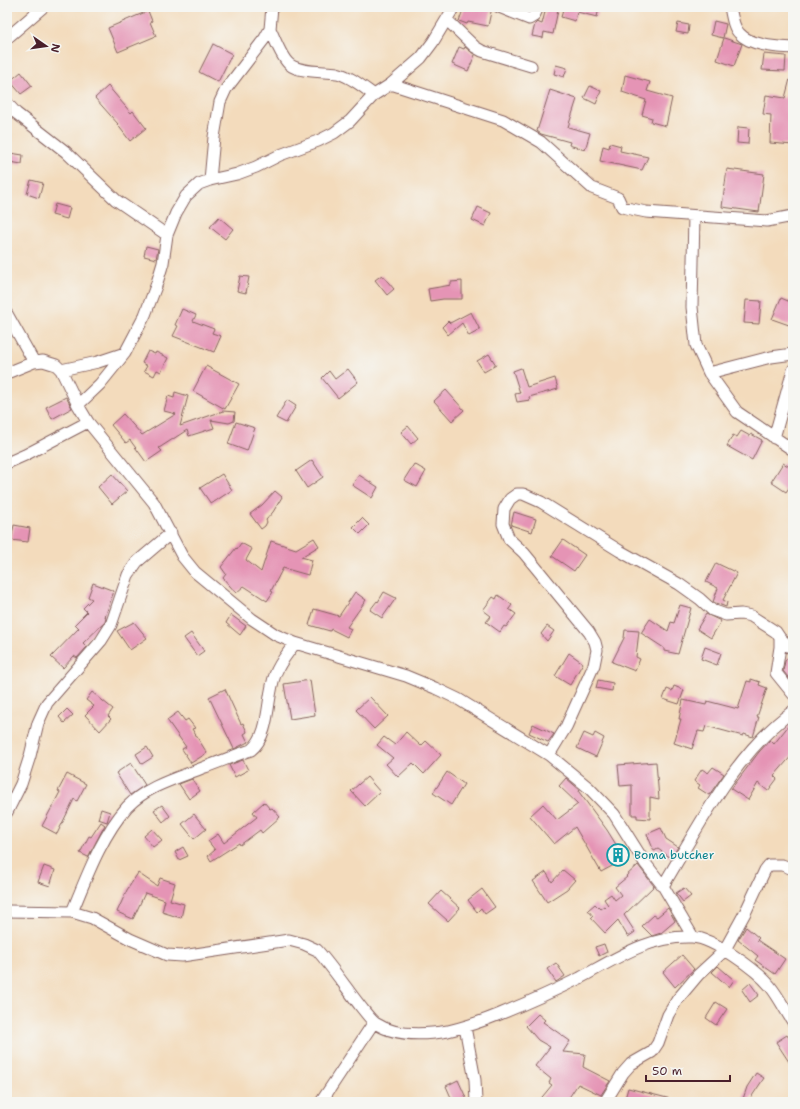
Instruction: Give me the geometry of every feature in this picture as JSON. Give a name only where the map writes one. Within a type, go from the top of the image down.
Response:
[{"type":"street","points":[[7,38],[43,7]]},
{"type":"street","points":[[210,180],[214,137],[220,102],[226,89],[261,44],[270,29],[272,7]]},
{"type":"street","points":[[78,405],[100,384],[125,353],[145,315],[163,263],[167,236],[176,213],[186,196],[199,184],[237,174],[256,167],[280,155],[318,141],[350,121],[374,94],[391,84],[421,58],[454,7]]},
{"type":"street","points":[[499,7],[529,19],[534,16],[538,7]]},
{"type":"street","points":[[730,7],[732,20],[739,34],[751,41],[773,47],[793,48]]},
{"type":"street","points":[[447,20],[482,52],[531,66]]},
{"type":"street","points":[[270,29],[285,60],[290,65],[298,68],[337,73],[346,76],[374,94]]},
{"type":"street","points":[[391,84],[503,120],[541,142],[592,188],[618,198],[622,207],[646,212],[767,221],[793,216]]},
{"type":"street","points":[[7,104],[16,113],[66,152],[116,200],[167,236]]},
{"type":"street","points":[[694,216],[692,307],[696,345],[709,373],[737,412],[793,450]]},
{"type":"street","points":[[7,314],[34,362]]},
{"type":"street","points":[[62,370],[98,362],[125,353]]},
{"type":"street","points":[[709,373],[771,357],[793,354]]},
{"type":"street","points":[[7,373],[34,362],[43,361],[56,365],[62,370],[78,405],[88,422],[149,496],[162,515],[182,556],[195,572],[252,620],[276,635],[295,643],[406,676],[435,688],[465,703],[549,755],[589,788],[614,814],[645,863],[663,886],[693,937]]},
{"type":"street","points":[[774,438],[793,370]]},
{"type":"street","points":[[7,463],[88,422]]},
{"type":"street","points":[[549,755],[566,727],[594,665],[597,650],[595,642],[589,632],[524,553],[509,539],[503,524],[504,509],[510,499],[517,494],[523,494],[542,502],[620,551],[679,584],[694,594],[712,610],[726,615],[741,614],[751,616],[776,632],[780,638],[793,650]]},
{"type":"street","points":[[7,812],[22,784],[38,723],[47,703],[101,640],[111,626],[128,575],[137,562],[171,533]]},
{"type":"street","points":[[780,638],[776,674],[793,694]]},
{"type":"street","points":[[72,912],[93,860],[110,830],[128,807],[145,793],[167,781],[251,750],[257,745],[261,739],[265,723],[270,688],[275,672],[295,643]]},
{"type":"street","points":[[663,886],[716,798],[743,761],[769,731],[793,711]]},
{"type":"street","points":[[604,1102],[623,1072],[631,1064],[652,1052],[658,1043],[668,1015],[677,1000],[698,975],[724,951],[746,911],[765,870],[769,865],[782,865],[793,869]]},
{"type":"street","points":[[7,911],[72,912],[92,918],[167,955],[182,956],[289,940],[304,944],[317,950],[374,1022],[391,1030],[407,1034],[437,1033],[466,1027],[535,1000],[579,979],[619,956],[648,943],[673,938],[693,937],[705,941],[724,951],[750,968],[770,986],[793,1022]]},
{"type":"street","points":[[321,1102],[374,1022]]},
{"type":"street","points":[[466,1027],[475,1080],[476,1102]]},
{"type":"building","points":[[464,7],[475,10],[476,7],[492,7],[488,26],[468,22],[467,24],[459,21]]},
{"type":"building","points":[[564,7],[599,8],[597,17],[577,12],[575,21],[561,17]]},
{"type":"building","points":[[546,8],[558,10],[553,34],[544,32],[543,38],[532,36],[535,24],[537,22],[542,24]]},
{"type":"building","points":[[148,11],[152,21],[150,22],[156,36],[118,52],[108,28]]},
{"type":"building","points":[[714,21],[726,24],[723,38],[711,35]]},
{"type":"building","points":[[678,23],[689,25],[688,34],[676,32]]},
{"type":"building","points":[[724,38],[742,44],[734,66],[717,60]]},
{"type":"building","points":[[213,44],[232,54],[218,82],[199,72]]},
{"type":"building","points":[[459,47],[464,49],[465,47],[475,55],[468,71],[452,64]]},
{"type":"building","points":[[764,54],[786,56],[785,71],[762,70]]},
{"type":"building","points":[[556,65],[567,68],[564,77],[554,74]]},
{"type":"building","points":[[21,72],[32,86],[21,94],[10,81]]},
{"type":"building","points":[[625,75],[650,82],[647,91],[672,98],[666,126],[651,122],[652,118],[642,115],[646,100],[622,92]]},
{"type":"building","points":[[790,79],[793,79],[793,105],[790,118],[793,119],[793,145],[770,143],[771,115],[763,114],[766,95],[785,98]]},
{"type":"building","points":[[108,86],[131,113],[133,111],[146,128],[130,141],[118,124],[95,98]]},
{"type":"building","points":[[590,86],[601,91],[596,104],[584,98]]},
{"type":"building","points":[[550,90],[577,99],[568,127],[590,133],[585,150],[569,145],[570,142],[541,134],[537,131]]},
{"type":"building","points":[[738,127],[749,128],[748,144],[737,143]]},
{"type":"building","points":[[610,143],[621,146],[620,151],[648,157],[642,170],[600,161],[603,146],[609,148]]},
{"type":"building","points":[[10,153],[23,155],[22,164],[9,162]]},
{"type":"building","points":[[727,169],[764,174],[759,212],[722,207]]},
{"type":"building","points":[[31,180],[43,183],[39,198],[27,194]]},
{"type":"building","points":[[55,204],[70,208],[67,219],[52,215]]},
{"type":"building","points":[[478,207],[491,213],[485,226],[472,220]]},
{"type":"building","points":[[219,217],[233,229],[225,239],[210,227]]},
{"type":"building","points":[[146,246],[158,249],[156,259],[144,256]]},
{"type":"building","points":[[382,275],[394,289],[387,295],[375,280]]},
{"type":"building","points":[[240,276],[249,277],[246,293],[237,291]]},
{"type":"building","points":[[462,281],[462,299],[430,301],[428,289],[451,285],[451,282]]},
{"type":"building","points":[[781,298],[793,303],[793,316],[789,325],[772,319]]},
{"type":"building","points":[[746,300],[761,301],[759,324],[744,323]]},
{"type":"building","points":[[182,309],[196,315],[193,321],[214,329],[212,333],[221,336],[214,352],[173,336],[178,326],[175,325]]},
{"type":"building","points":[[471,312],[480,330],[469,336],[462,323],[448,335],[442,327],[448,321],[450,323]]},
{"type":"building","points":[[148,351],[155,354],[156,352],[168,358],[161,372],[157,370],[154,376],[144,371],[147,366],[142,363]]},
{"type":"building","points":[[489,354],[496,365],[484,372],[477,361]]},
{"type":"building","points":[[206,366],[239,384],[225,409],[193,391]]},
{"type":"building","points":[[521,368],[527,387],[555,378],[558,389],[529,397],[530,400],[517,402],[515,394],[520,393],[513,371]]},
{"type":"building","points":[[348,369],[358,382],[338,398],[322,378],[329,371],[335,379]]},
{"type":"building","points":[[446,390],[464,410],[452,421],[434,401]]},
{"type":"building","points":[[175,392],[188,396],[180,426],[223,411],[235,412],[234,421],[229,423],[211,420],[214,428],[189,436],[187,430],[159,448],[162,451],[146,462],[130,440],[126,443],[111,425],[123,414],[142,435],[176,414],[164,411],[168,396],[174,398]]},
{"type":"building","points":[[66,397],[72,408],[52,419],[46,407]]},
{"type":"building","points":[[287,400],[296,406],[286,423],[276,418]]},
{"type":"building","points":[[236,422],[255,428],[247,451],[228,444]]},
{"type":"building","points":[[408,426],[418,438],[411,444],[401,432]]},
{"type":"building","points":[[741,431],[762,440],[752,460],[727,446],[733,435],[737,437]]},
{"type":"building","points":[[312,460],[323,477],[307,488],[296,471]]},
{"type":"building","points":[[783,463],[793,469],[793,482],[786,492],[771,482]]},
{"type":"building","points":[[414,464],[426,471],[417,487],[404,480]]},
{"type":"building","points":[[112,474],[127,491],[112,504],[98,487]]},
{"type":"building","points":[[222,474],[232,490],[211,504],[200,488]]},
{"type":"building","points":[[359,475],[378,487],[372,498],[352,485]]},
{"type":"building","points":[[275,491],[282,497],[266,520],[267,522],[265,526],[261,529],[250,514],[262,505]]},
{"type":"building","points":[[514,512],[536,519],[532,532],[511,525]]},
{"type":"building","points":[[362,518],[369,525],[360,534],[353,527]]},
{"type":"building","points":[[14,525],[30,528],[28,542],[11,540]]},
{"type":"building","points":[[314,538],[319,546],[301,557],[312,560],[308,575],[283,568],[271,591],[273,592],[267,601],[244,586],[236,593],[223,578],[226,574],[221,567],[241,543],[252,549],[246,560],[261,572],[271,541],[296,549]]},
{"type":"building","points":[[563,540],[585,555],[574,571],[552,556]]},
{"type":"building","points":[[716,563],[737,573],[723,600],[727,602],[726,607],[713,602],[718,588],[706,582]]},
{"type":"building","points":[[93,583],[114,591],[105,617],[105,622],[83,643],[87,647],[77,658],[74,656],[63,668],[51,657],[79,628],[75,624],[87,612],[83,608],[92,599],[88,597]]},
{"type":"building","points":[[355,592],[366,600],[347,627],[351,629],[347,637],[331,629],[330,631],[309,625],[314,609],[339,616]]},
{"type":"building","points":[[384,592],[396,598],[382,618],[370,610],[377,601],[378,602]]},
{"type":"building","points":[[498,595],[512,605],[509,609],[516,614],[500,632],[486,622],[491,616],[483,610],[493,597],[496,599]]},
{"type":"building","points":[[680,605],[691,608],[678,654],[664,651],[664,648],[641,633],[650,619],[668,631],[671,622],[674,623]]},
{"type":"building","points":[[706,614],[721,621],[711,638],[697,629]]},
{"type":"building","points":[[231,615],[246,626],[240,635],[226,623]]},
{"type":"building","points":[[134,622],[147,638],[130,650],[117,631]]},
{"type":"building","points":[[547,626],[554,631],[547,641],[541,634]]},
{"type":"building","points":[[625,630],[639,631],[636,657],[640,659],[635,671],[612,662],[624,638]]},
{"type":"building","points":[[191,633],[204,651],[197,656],[184,638]]},
{"type":"building","points":[[705,647],[721,653],[717,665],[701,659]]},
{"type":"building","points":[[569,653],[583,663],[570,685],[555,676]]},
{"type":"building","points":[[788,657],[793,662],[793,683],[783,671],[785,661]]},
{"type":"building","points":[[751,679],[760,682],[759,685],[767,688],[757,717],[759,717],[753,737],[744,734],[743,736],[706,726],[704,732],[698,731],[692,749],[674,743],[681,719],[679,719],[683,700],[706,705],[707,701],[738,709],[747,681],[751,682]]},
{"type":"building","points":[[310,680],[315,715],[290,719],[284,684]]},
{"type":"building","points":[[598,680],[613,683],[612,691],[596,688]]},
{"type":"building","points":[[674,686],[684,690],[679,704],[663,699],[667,689],[672,691]]},
{"type":"building","points":[[225,689],[241,724],[243,723],[247,732],[244,734],[248,742],[234,749],[209,697]]},
{"type":"building","points":[[92,692],[113,709],[108,716],[111,719],[100,731],[85,715],[94,706],[86,700]]},
{"type":"building","points":[[370,697],[388,716],[374,729],[356,710]]},
{"type":"building","points":[[67,709],[73,715],[64,723],[59,717]]},
{"type":"building","points":[[178,712],[185,721],[188,719],[195,728],[192,729],[207,753],[191,763],[182,749],[186,747],[167,720]]},
{"type":"building","points":[[793,720],[793,754],[774,776],[777,779],[768,791],[758,783],[748,800],[731,789],[759,752],[770,740],[774,744]]},
{"type":"building","points":[[533,724],[554,734],[548,742],[529,733]]},
{"type":"building","points":[[406,732],[421,746],[426,741],[441,755],[424,774],[413,763],[398,777],[386,764],[393,758],[377,745],[384,737],[395,745]]},
{"type":"building","points":[[584,733],[593,737],[595,733],[604,738],[596,757],[577,748]]},
{"type":"building","points":[[147,747],[153,757],[142,764],[136,754]]},
{"type":"building","points":[[243,760],[248,770],[235,777],[229,765]]},
{"type":"building","points":[[656,762],[659,799],[650,797],[650,819],[637,818],[637,815],[632,815],[632,785],[620,786],[618,765]]},
{"type":"building","points":[[131,763],[145,785],[130,795],[116,773]]},
{"type":"building","points":[[713,767],[724,774],[709,795],[698,788],[700,785],[694,781],[702,769],[708,773]]},
{"type":"building","points":[[447,772],[464,784],[451,805],[433,793]]},
{"type":"building","points":[[67,774],[86,784],[77,801],[74,799],[57,834],[42,826],[60,792],[58,791]]},
{"type":"building","points":[[367,777],[380,792],[365,806],[351,791]]},
{"type":"building","points":[[566,778],[580,790],[579,792],[607,830],[625,859],[601,872],[575,827],[554,844],[530,816],[543,804],[557,820],[578,804],[559,786]]},
{"type":"building","points":[[192,779],[200,791],[189,799],[179,784]]},
{"type":"building","points":[[264,802],[280,817],[262,833],[260,830],[240,845],[239,843],[211,861],[208,856],[215,850],[208,841],[218,834],[224,843],[257,817],[253,812]]},
{"type":"building","points":[[162,805],[170,816],[163,822],[154,810]]},
{"type":"building","points":[[101,809],[110,812],[107,822],[98,819]]},
{"type":"building","points":[[194,814],[206,829],[194,839],[182,824]]},
{"type":"building","points":[[101,822],[105,825],[88,857],[80,853],[89,836],[91,837]]},
{"type":"building","points":[[661,828],[666,839],[678,847],[671,858],[658,849],[654,851],[647,834]]},
{"type":"building","points":[[152,829],[162,840],[153,847],[144,836]]},
{"type":"building","points":[[183,847],[188,856],[179,860],[175,852]]},
{"type":"building","points":[[638,865],[654,886],[624,915],[635,932],[628,937],[618,920],[605,933],[591,918],[593,916],[588,910],[595,904],[600,909],[604,906],[605,908],[608,905],[604,899],[611,894],[615,900],[621,895],[615,887]]},
{"type":"building","points":[[44,866],[55,870],[50,886],[38,882]]},
{"type":"building","points":[[563,870],[575,880],[567,889],[547,902],[533,881],[546,872],[552,882]]},
{"type":"building","points":[[138,873],[157,886],[160,878],[175,883],[170,900],[184,904],[181,918],[162,912],[165,900],[145,893],[133,919],[117,912],[127,890]]},
{"type":"building","points":[[684,888],[691,896],[683,902],[676,893]]},
{"type":"building","points":[[482,889],[495,907],[485,914],[481,908],[477,912],[468,900]]},
{"type":"building","points":[[441,891],[460,908],[448,921],[429,904]]},
{"type":"building","points":[[668,908],[675,921],[661,933],[652,936],[642,926],[654,915],[657,917]]},
{"type":"building","points":[[746,927],[759,938],[757,940],[785,959],[775,974],[755,960],[758,956],[738,940]]},
{"type":"building","points":[[604,944],[607,952],[599,956],[595,947]]},
{"type":"building","points":[[682,955],[694,969],[675,987],[663,972]]},
{"type":"building","points":[[556,963],[565,976],[556,982],[547,969]]},
{"type":"building","points":[[718,966],[734,980],[729,987],[712,972]]},
{"type":"building","points":[[750,983],[759,995],[750,1002],[742,990]]},
{"type":"building","points":[[716,1002],[727,1009],[716,1025],[706,1018]]},
{"type":"building","points":[[538,1014],[545,1020],[543,1022],[570,1041],[563,1052],[585,1054],[583,1067],[610,1081],[601,1095],[578,1084],[566,1102],[538,1102],[552,1085],[549,1083],[551,1079],[535,1066],[550,1047],[538,1040],[526,1026]]},
{"type":"building","points":[[787,1035],[793,1044],[793,1068],[776,1042]]},
{"type":"building","points":[[756,1073],[764,1078],[748,1102],[742,1102],[747,1087]]},
{"type":"building","points":[[458,1080],[468,1102],[453,1102],[446,1086]]},
{"type":"building","points":[[628,1088],[671,1099],[671,1102],[624,1102]]},
{"type":"place","name":"Boma butcher","points":[[618,855]]}]
